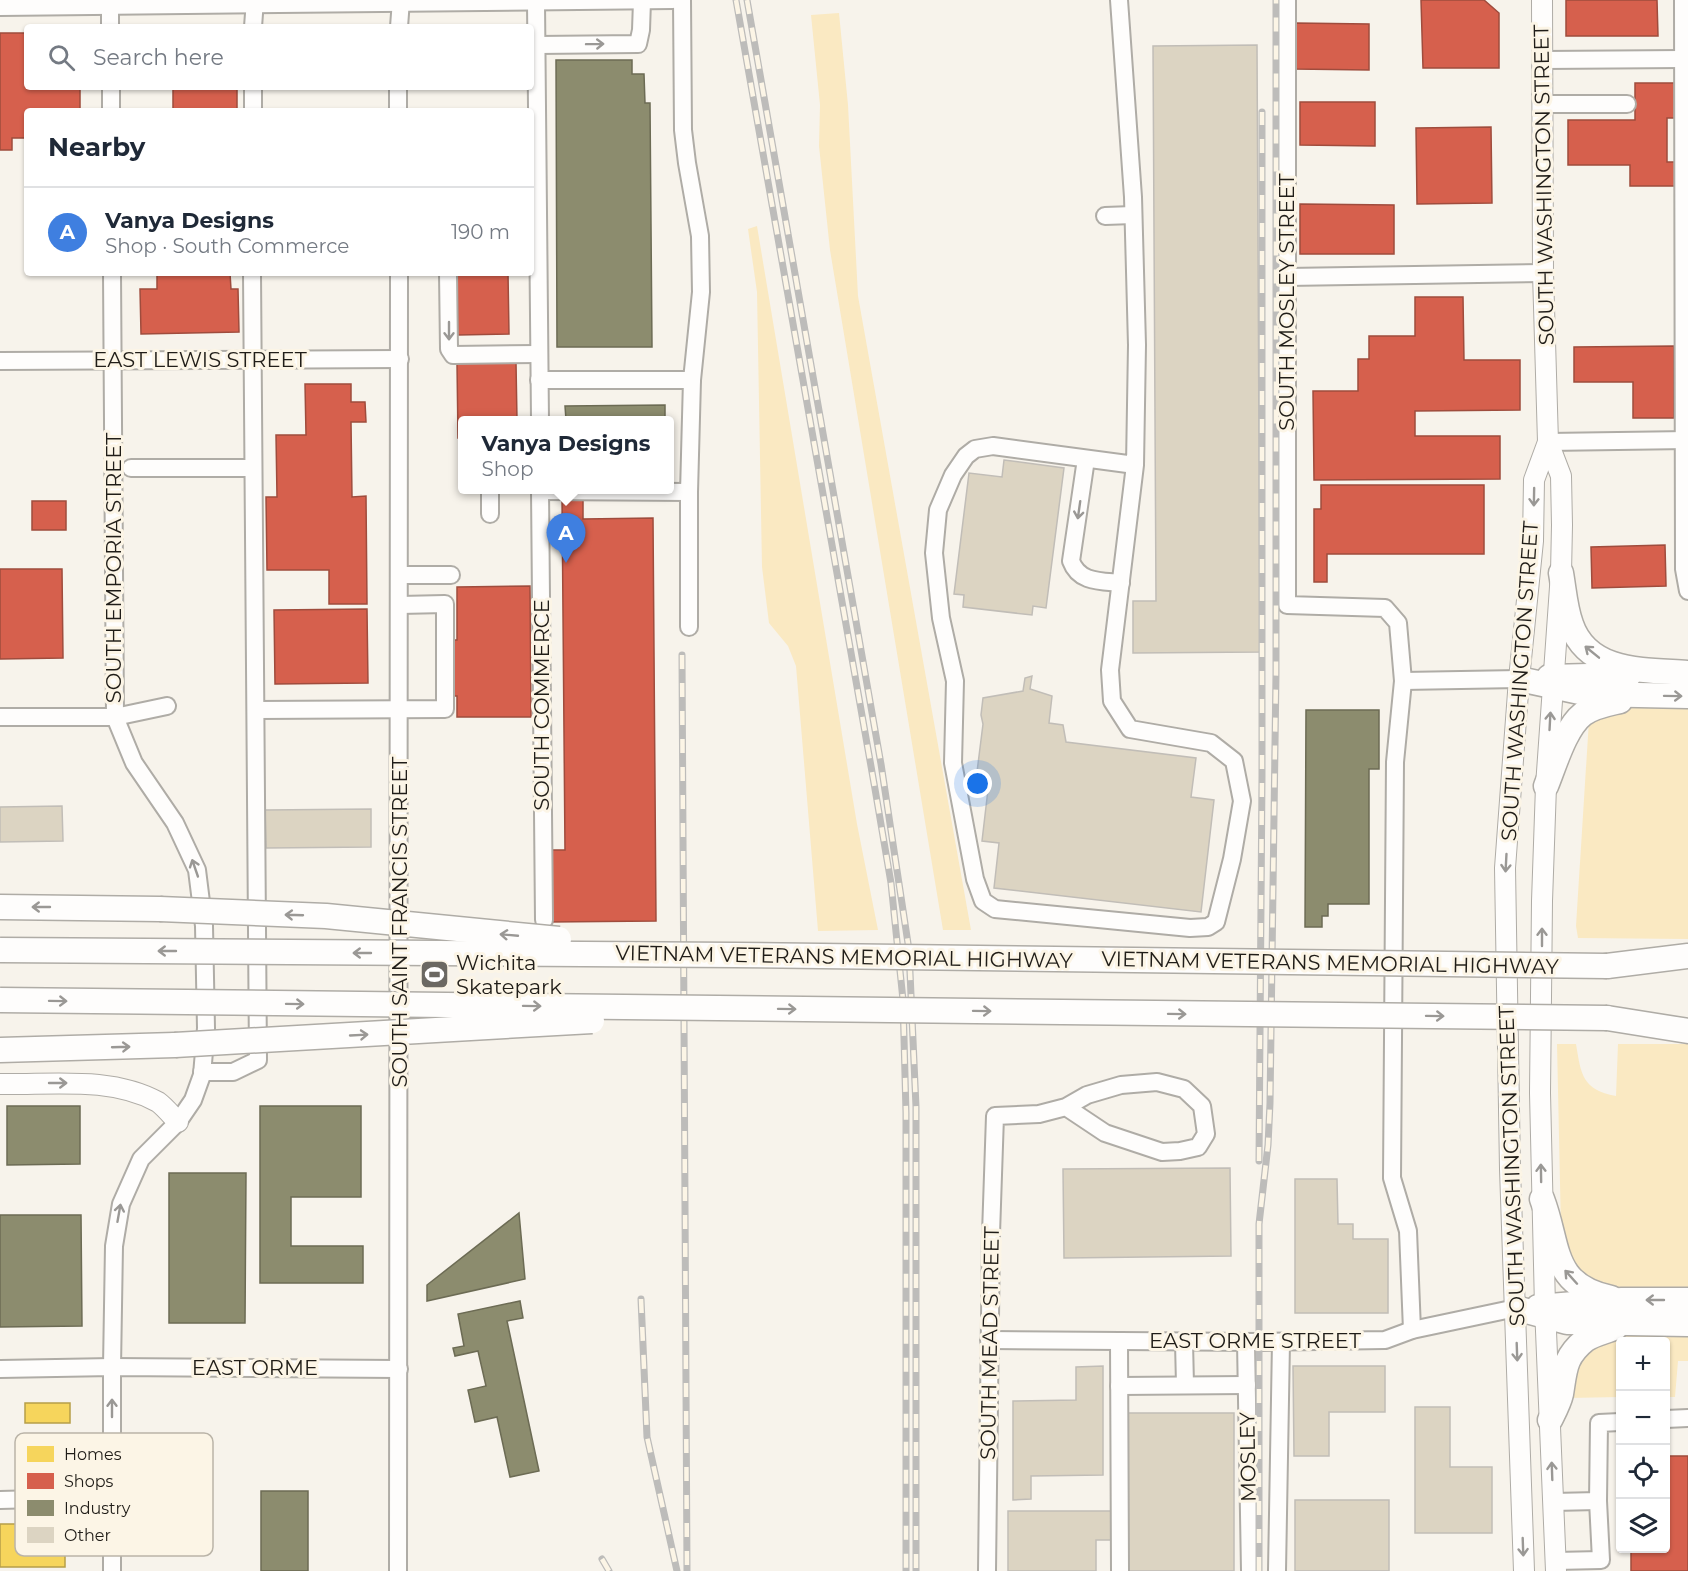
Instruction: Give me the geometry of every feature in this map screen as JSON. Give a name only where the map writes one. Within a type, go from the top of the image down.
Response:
[{"type":"highway","points":[[1561,573],[1571,624],[1578,638],[1589,650],[1609,664],[1625,669],[1688,673]]},
{"type":"highway","points":[[1519,679],[1552,682],[1688,673]]},
{"type":"highway","points":[[1552,682],[1589,694],[1688,696]]},
{"type":"highway","points":[[1546,786],[1572,726],[1583,714],[1598,706],[1644,695]]},
{"type":"highway","points":[[0,907],[160,909],[326,916],[735,955]]},
{"type":"highway","name":"VIETNAM VETERANS MEMORIAL HIGHWAY","points":[[0,951],[735,955],[1688,968]]},
{"type":"highway","points":[[1607,966],[1688,956]]},
{"type":"highway","points":[[0,1000],[1688,1018]]},
{"type":"highway","points":[[0,1050],[175,1045],[564,1023],[729,1009]]},
{"type":"highway","points":[[1607,1018],[1688,1031]]},
{"type":"highway","points":[[1542,1199],[1551,1223],[1558,1260],[1568,1276],[1582,1288],[1597,1295],[1622,1300]]},
{"type":"highway","points":[[1516,1308],[1545,1311],[1622,1300],[1688,1300]]},
{"type":"highway","points":[[1545,1311],[1567,1322],[1688,1324]]},
{"type":"highway","points":[[1550,1420],[1560,1396],[1562,1373],[1568,1360],[1585,1340],[1623,1324]]},
{"type":"main road","name":"SOUTH WASHINGTON STREET","points":[[1542,0],[1543,273],[1548,442],[1561,476],[1561,573],[1552,682],[1542,901],[1540,1092],[1545,1311],[1555,1566]]},
{"type":"main road","name":"SOUTH WASHINGTON STREET","points":[[1524,1571],[1510,1169],[1505,890],[1519,679],[1533,541],[1534,480],[1548,442]]},
{"type":"main road","points":[[0,1084],[66,1083],[102,1086],[130,1092],[159,1103],[178,1122]]},
{"type":"street","points":[[0,7],[110,3],[673,0]]},
{"type":"street","points":[[682,0],[683,130],[699,236],[701,292],[692,380],[689,627]]},
{"type":"street","points":[[1119,0],[1133,215],[1137,345],[1135,465],[1110,670],[1112,701],[1130,729],[1210,743],[1234,761],[1242,801],[1232,859],[1216,922],[1208,927],[1190,928],[995,909],[983,901],[975,879],[953,763],[956,681],[941,618],[934,552],[938,510],[953,475],[966,456],[975,449],[993,446],[1135,465]]},
{"type":"street","name":"SOUTH MOSLEY STREET","points":[[1287,0],[1287,604],[1385,608],[1398,623],[1404,681]]},
{"type":"street","points":[[1683,0],[1686,440],[1684,569],[1688,591]]},
{"type":"street","points":[[537,45],[638,44],[648,1]]},
{"type":"street","points":[[399,24],[401,2]]},
{"type":"street","points":[[531,2],[537,45],[540,416]]},
{"type":"street","points":[[110,3],[110,24]]},
{"type":"street","points":[[253,24],[254,3]]},
{"type":"street","points":[[1543,60],[1683,58]]},
{"type":"street","points":[[111,90],[111,108]]},
{"type":"street","points":[[253,90],[253,108]]},
{"type":"street","points":[[398,90],[398,108]]},
{"type":"street","points":[[1543,104],[1627,104]]},
{"type":"street","points":[[1105,216],[1133,215]]},
{"type":"street","points":[[1287,277],[1543,273]]},
{"type":"street","name":"SOUTH EMPORIA STREET","points":[[112,276],[115,717],[134,763],[175,823],[197,870],[204,926],[206,981],[206,1028],[202,1072],[193,1100],[178,1122],[141,1159],[121,1204],[114,1246],[112,1433]]},
{"type":"street","points":[[202,1072],[233,1072],[258,1060],[252,276]]},
{"type":"street","name":"SOUTH SAINT FRANCIS STREET","points":[[398,1571],[399,276]]},
{"type":"street","points":[[448,276],[449,349],[453,355],[539,354]]},
{"type":"street","name":"EAST LEWIS STREET","points":[[0,361],[400,359]]},
{"type":"street","points":[[539,380],[692,380]]},
{"type":"street","points":[[1548,442],[1686,440]]},
{"type":"street","points":[[1086,459],[1071,561],[1074,570],[1080,576],[1121,583]]},
{"type":"street","points":[[131,468],[253,468]]},
{"type":"street","points":[[674,492],[689,492]]},
{"type":"street","points":[[490,494],[490,514]]},
{"type":"street","name":"SOUTH COMMERCE","points":[[540,494],[544,920]]},
{"type":"street","points":[[400,575],[443,575],[436,604]]},
{"type":"street","points":[[256,710],[445,709],[445,604],[400,605]]},
{"type":"street","points":[[1412,1330],[1408,1231],[1392,1178],[1395,762],[1404,681],[1519,679]]},
{"type":"street","points":[[0,717],[115,717],[167,706]]},
{"type":"street","points":[[1158,1082],[1184,1089],[1202,1106],[1206,1134],[1198,1147],[1162,1152],[1105,1133],[1066,1107],[1087,1095],[1121,1085],[1158,1082]]},
{"type":"street","name":"SOUTH MEAD STREET","points":[[987,1571],[989,1340],[995,1116],[1039,1114],[1066,1107]]},
{"type":"street","name":"EAST ORME STREET","points":[[989,1340],[1281,1342],[1385,1340],[1412,1330],[1516,1308]]},
{"type":"street","points":[[1119,1341],[1120,1571]]},
{"type":"street","points":[[1184,1342],[1185,1385]]},
{"type":"street","name":"MOSLEY","points":[[1246,1342],[1250,1571]]},
{"type":"street","points":[[1277,1571],[1281,1342]]},
{"type":"street","points":[[0,1369],[112,1367]]},
{"type":"street","name":"EAST ORME","points":[[112,1367],[399,1369]]},
{"type":"street","points":[[1119,1386],[1247,1384]]},
{"type":"street","points":[[1670,1419],[1688,1418]]},
{"type":"street","points":[[1555,1566],[1601,1565],[1598,1501],[1599,1423],[1616,1422]]},
{"type":"street","points":[[0,1500],[15,1500]]},
{"type":"street","points":[[1553,1502],[1598,1501]]},
{"type":"shaded area","points":[[839,13],[848,105],[858,296],[971,930],[943,930],[830,250],[819,146],[820,105],[811,15]]},
{"type":"shaded area","points":[[757,226],[857,824],[878,930],[818,931],[796,666],[788,646],[769,623],[762,567],[757,292],[748,229]]},
{"type":"shaded area","points":[[1615,705],[1688,705],[1688,939],[1578,938],[1576,926],[1589,720]]},
{"type":"shaded area","points":[[1557,1044],[1576,1044],[1585,1079],[1596,1090],[1616,1096],[1618,1044],[1688,1044],[1688,1289],[1608,1288],[1593,1284],[1568,1259],[1561,1229]]},
{"type":"shaded area","points":[[1688,1335],[1688,1361],[1678,1361],[1675,1397],[1670,1397],[1670,1337],[1616,1337],[1616,1397],[1568,1398],[1582,1352],[1611,1336]]},
{"type":"building: Homes","points":[[25,1403],[70,1403],[70,1423],[25,1423]]},
{"type":"building: Homes","points":[[0,1524],[15,1524],[15,1556],[65,1556],[65,1567],[0,1567]]},
{"type":"building: Shops","points":[[1421,0],[1484,0],[1499,13],[1499,68],[1423,68]]},
{"type":"building: Shops","points":[[1566,0],[1657,0],[1658,36],[1566,36]]},
{"type":"building: Shops","points":[[1295,23],[1369,24],[1369,70],[1295,69]]},
{"type":"building: Shops","points":[[0,33],[24,33],[24,90],[80,90],[80,108],[24,108],[24,138],[12,138],[12,150],[0,150]]},
{"type":"building: Shops","points":[[1635,83],[1675,83],[1675,118],[1667,118],[1667,162],[1675,162],[1675,186],[1630,186],[1630,165],[1568,165],[1568,120],[1635,120]]},
{"type":"building: Shops","points":[[173,90],[237,90],[237,108],[173,108]]},
{"type":"building: Shops","points":[[1300,102],[1375,102],[1375,146],[1300,145]]},
{"type":"building: Shops","points":[[1491,127],[1492,203],[1417,204],[1416,128]]},
{"type":"building: Shops","points":[[1300,204],[1394,205],[1394,254],[1300,254]]},
{"type":"building: Shops","points":[[157,276],[230,276],[231,289],[238,289],[239,332],[141,334],[140,289],[157,289]]},
{"type":"building: Shops","points":[[457,276],[508,276],[509,334],[458,335]]},
{"type":"building: Shops","points":[[1415,297],[1463,297],[1464,360],[1520,360],[1520,410],[1415,411],[1415,436],[1500,436],[1500,479],[1314,480],[1313,391],[1358,391],[1358,359],[1369,359],[1369,336],[1415,336]]},
{"type":"building: Shops","points":[[1674,346],[1674,418],[1633,418],[1633,382],[1574,382],[1574,347]]},
{"type":"building: Shops","points":[[457,363],[516,363],[517,416],[458,416],[458,438]]},
{"type":"building: Shops","points":[[305,384],[351,384],[351,402],[365,402],[366,422],[351,422],[352,497],[366,496],[367,604],[329,604],[329,570],[267,570],[266,497],[277,497],[276,435],[306,435]]},
{"type":"building: Shops","points":[[1321,485],[1484,485],[1484,554],[1327,554],[1327,582],[1314,582],[1314,509],[1321,509]]},
{"type":"building: Shops","points":[[562,496],[583,496],[583,519],[653,518],[656,921],[548,922],[547,850],[565,850]]},
{"type":"building: Shops","points":[[32,501],[66,501],[66,530],[32,530]]},
{"type":"building: Shops","points":[[1665,545],[1666,586],[1592,588],[1591,547]]},
{"type":"building: Shops","points":[[0,569],[62,569],[63,658],[0,659]]},
{"type":"building: Shops","points":[[530,586],[531,717],[457,717],[457,696],[451,696],[451,640],[457,640],[457,587]]},
{"type":"building: Shops","points":[[367,609],[368,683],[275,684],[274,610]]},
{"type":"building: Shops","points":[[1670,1456],[1688,1456],[1688,1571],[1631,1571],[1631,1553],[1670,1553]]},
{"type":"building: Industry","points":[[556,60],[632,60],[632,74],[644,74],[645,103],[650,103],[652,347],[557,347]]},
{"type":"building: Industry","points":[[665,405],[665,416],[566,416],[565,406]]},
{"type":"building: Industry","points":[[1306,710],[1379,710],[1379,769],[1369,769],[1369,904],[1328,904],[1328,916],[1322,916],[1322,927],[1305,927]]},
{"type":"building: Industry","points":[[7,1106],[80,1106],[80,1164],[7,1165]]},
{"type":"building: Industry","points":[[260,1106],[361,1106],[361,1197],[291,1197],[291,1246],[363,1246],[363,1283],[260,1283]]},
{"type":"building: Industry","points":[[169,1173],[246,1173],[245,1323],[169,1323]]},
{"type":"building: Industry","points":[[519,1213],[525,1279],[427,1301],[427,1285]]},
{"type":"building: Industry","points":[[0,1215],[81,1215],[82,1326],[0,1327]]},
{"type":"building: Industry","points":[[520,1301],[523,1318],[507,1321],[539,1471],[510,1477],[497,1417],[475,1422],[468,1390],[486,1386],[478,1351],[455,1356],[453,1348],[464,1346],[458,1314]]},
{"type":"building: Industry","points":[[261,1491],[308,1491],[308,1571],[261,1571]]},
{"type":"building: Other","points":[[1257,45],[1260,652],[1133,653],[1133,601],[1156,601],[1153,46]]},
{"type":"building: Other","points":[[1004,460],[1064,468],[1046,608],[1033,606],[1032,615],[963,607],[964,595],[954,594],[969,473],[1002,477]]},
{"type":"building: Other","points":[[1032,676],[1030,689],[1052,696],[1049,723],[1063,725],[1066,742],[1196,758],[1191,797],[1214,800],[1201,912],[994,888],[999,843],[982,841],[989,781],[976,780],[983,724],[981,715],[983,698],[1023,691],[1025,678]]},
{"type":"building: Other","points":[[62,806],[63,841],[0,842],[0,807]]},
{"type":"building: Other","points":[[371,809],[371,847],[266,848],[265,810]]},
{"type":"building: Other","points":[[1230,1168],[1231,1256],[1064,1258],[1063,1169]]},
{"type":"building: Other","points":[[1295,1179],[1337,1179],[1338,1224],[1353,1224],[1353,1239],[1388,1239],[1388,1313],[1295,1313]]},
{"type":"building: Other","points":[[1103,1366],[1103,1475],[1031,1476],[1031,1499],[1013,1500],[1013,1401],[1076,1400],[1076,1367]]},
{"type":"building: Other","points":[[1293,1366],[1385,1366],[1385,1412],[1329,1412],[1329,1456],[1294,1456]]},
{"type":"building: Other","points":[[1415,1407],[1450,1407],[1450,1467],[1492,1467],[1492,1533],[1415,1533]]},
{"type":"building: Other","points":[[1126,1413],[1234,1413],[1234,1571],[1126,1571]]},
{"type":"building: Other","points":[[1295,1500],[1389,1500],[1389,1571],[1295,1571]]},
{"type":"building: Other","points":[[1008,1511],[1112,1511],[1112,1540],[1096,1540],[1096,1571],[1008,1571]]},
{"type":"railway","points":[[736,0],[891,883],[903,1000],[906,1113],[906,1571]]},
{"type":"railway","points":[[747,0],[881,764],[909,950],[916,1107],[916,1571]]},
{"type":"railway","points":[[1259,1571],[1259,1224],[1268,1145],[1270,1103],[1276,673],[1276,0]]},
{"type":"railway","points":[[1259,1161],[1262,776],[1262,112]]},
{"type":"railway","points":[[682,655],[687,1571]]},
{"type":"railway","points":[[641,1299],[647,1437],[677,1571]]},
{"type":"railway","points":[[602,1559],[609,1571]]},
{"type":"place","name":"Vanya Designs","points":[[566,563]]},
{"type":"place","name":"Wichita Skatepark","points":[[435,975]]}]
